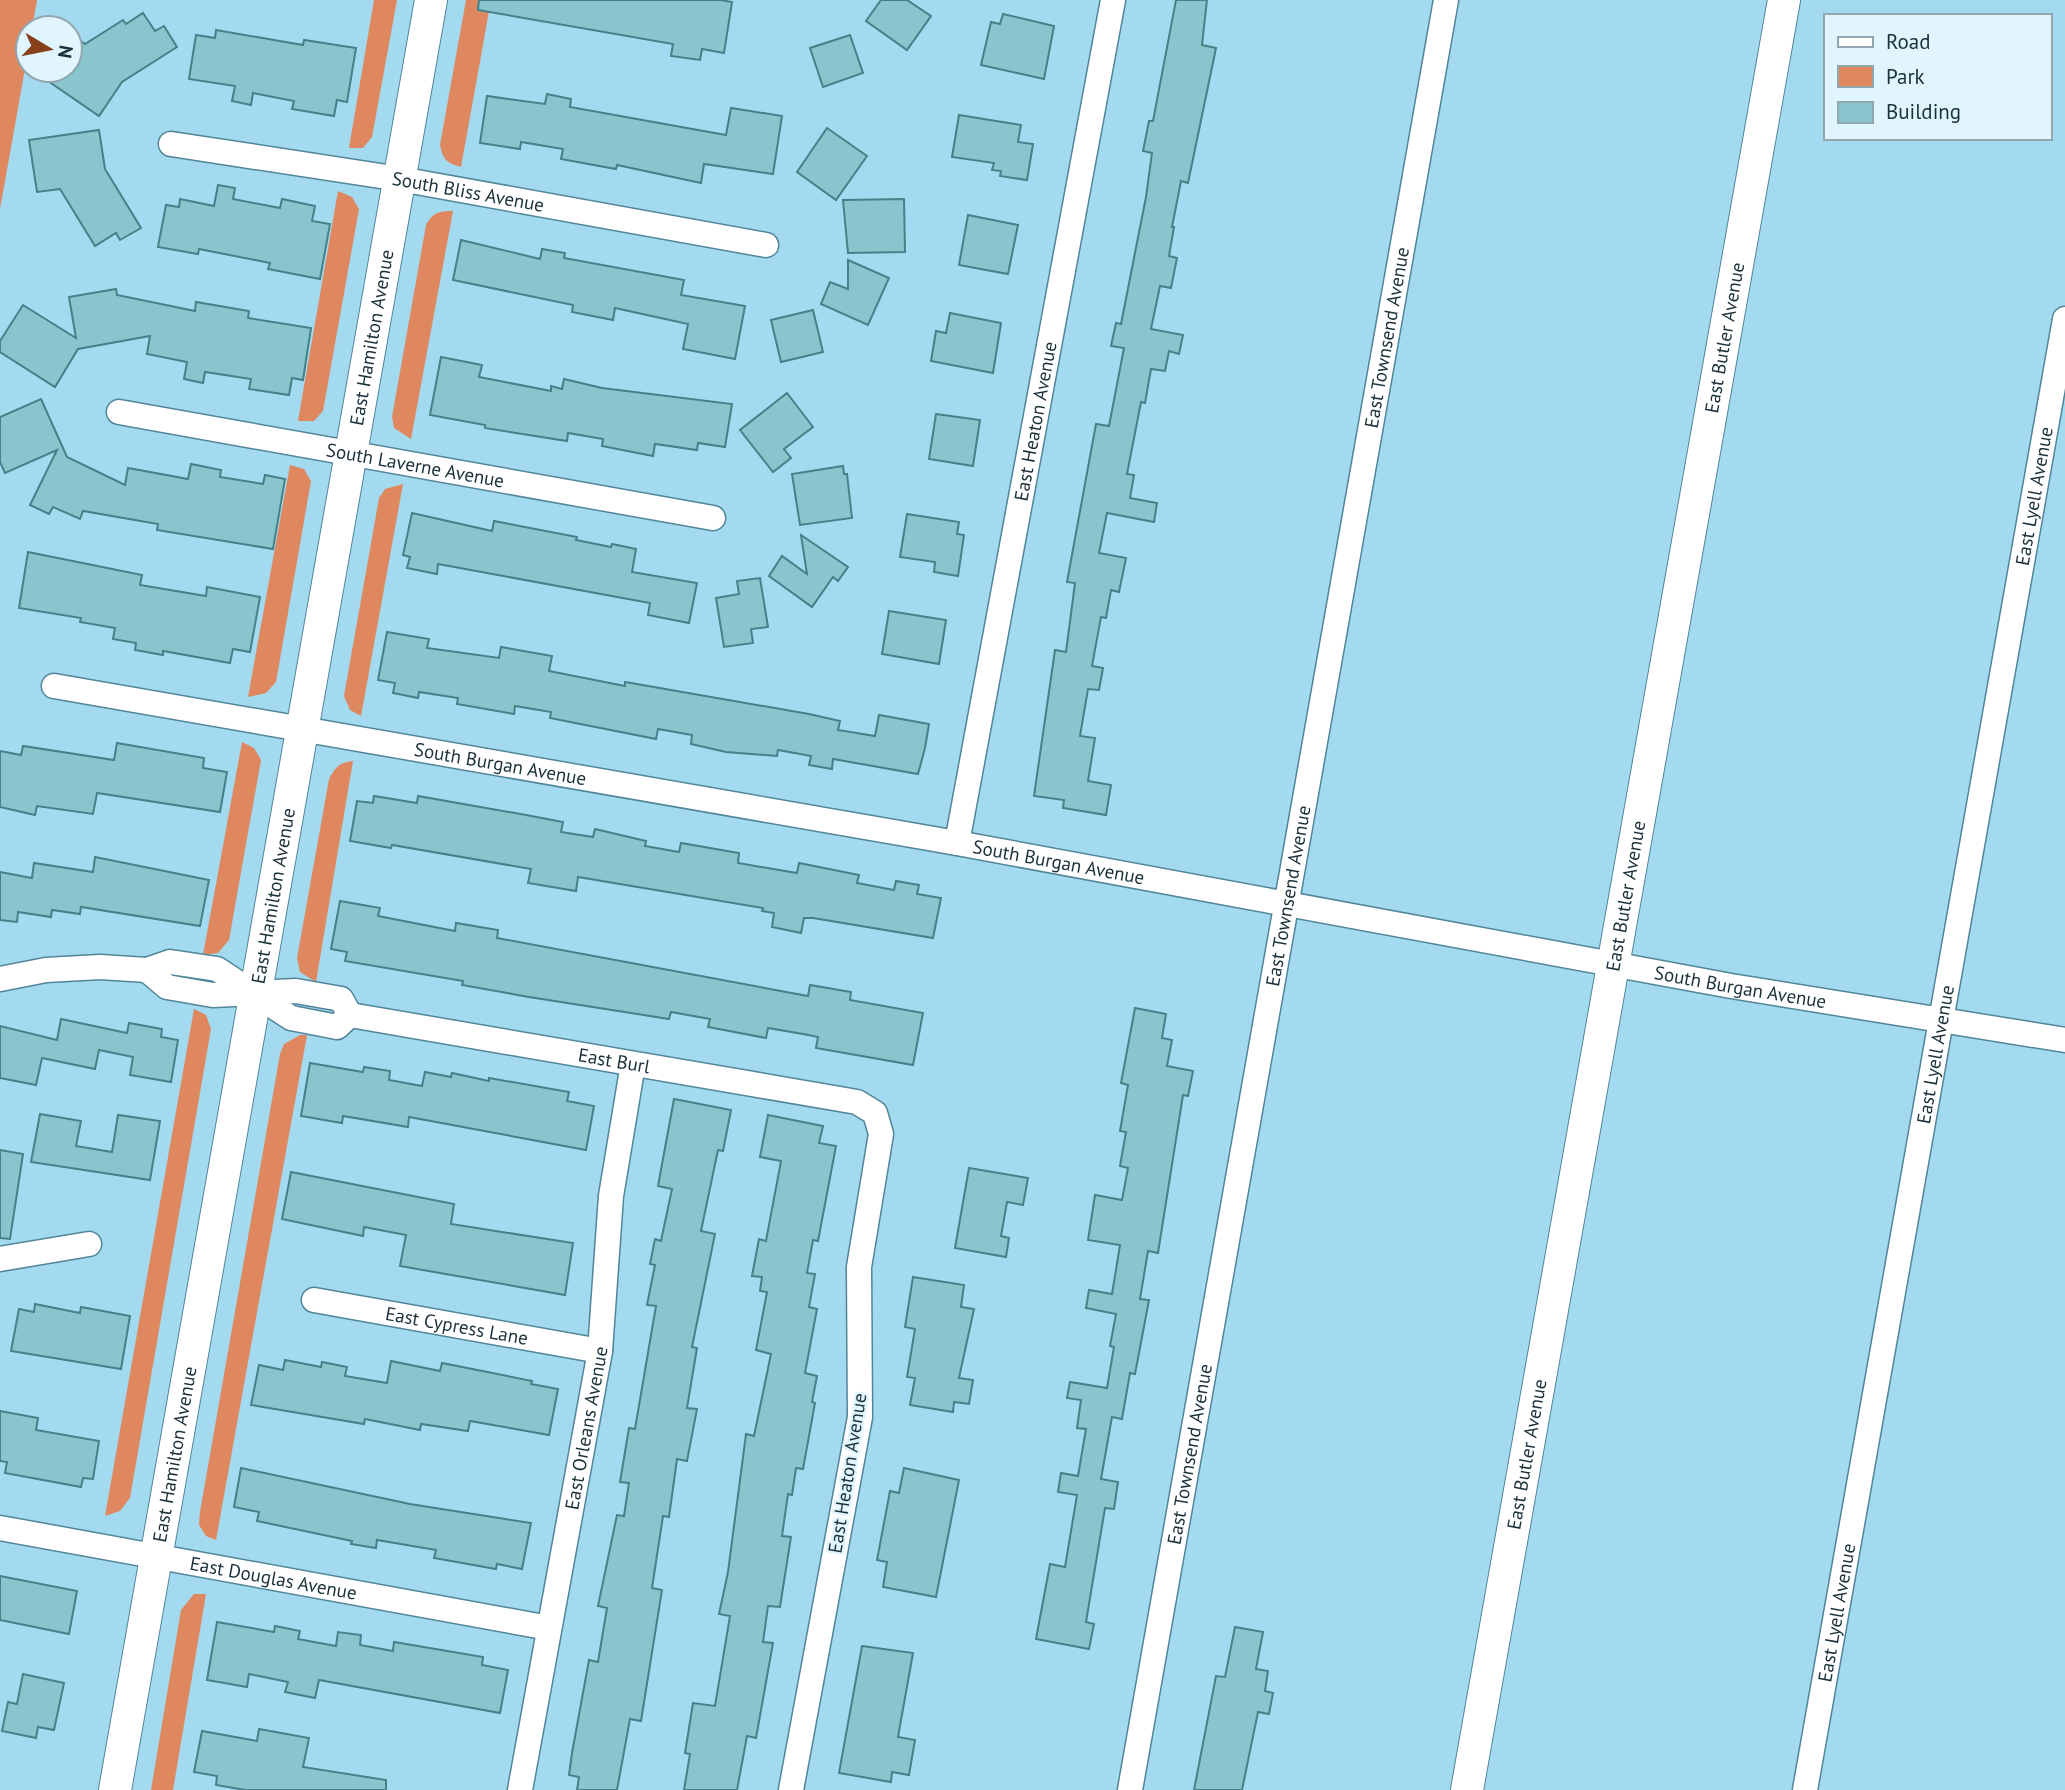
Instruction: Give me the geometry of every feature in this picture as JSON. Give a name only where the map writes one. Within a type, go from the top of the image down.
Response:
[{"type":"street","name":"East Hamilton Avenue","points":[[116,1790],[155,1555],[431,0]]},
{"type":"street","name":"East Heaton Avenue","points":[[957,843],[1113,0]]},
{"type":"street","name":"East Townsend Avenue","points":[[1130,1790],[1446,0]]},
{"type":"street","name":"East Butler Avenue","points":[[1467,1790],[1784,0]]},
{"type":"street","name":"South Bliss Avenue","points":[[171,144],[400,179],[766,245]]},
{"type":"street","name":"East Lyell Avenue","points":[[1805,1790],[2065,319]]},
{"type":"street","name":"South Laverne Avenue","points":[[119,412],[713,517]]},
{"type":"street","name":"South Burgan Avenue","points":[[54,686],[957,843],[1614,962],[1731,986],[2065,1040]]},
{"type":"street","points":[[0,979],[46,970],[100,967],[147,970],[170,962],[217,970],[255,993]]},
{"type":"street","name":"East Burl","points":[[255,993],[296,991],[341,999],[350,1015],[857,1102],[875,1113]]},
{"type":"street","name":"East Orleans Avenue","points":[[520,1790],[600,1351],[611,1196],[633,1064]]},
{"type":"street","name":"East Heaton Avenue","points":[[791,1790],[860,1417],[862,1383],[858,1280],[881,1134],[875,1113]]},
{"type":"street","points":[[0,1259],[89,1244]]},
{"type":"street","name":"East Cypress Lane","points":[[314,1300],[600,1351]]},
{"type":"street","name":"East Douglas Avenue","points":[[0,1528],[549,1628]]},
{"type":"green space","points":[[0,0],[37,0],[34,14],[14,14],[14,84],[22,84],[0,209]]},
{"type":"green space","points":[[374,0],[397,0],[372,137],[363,148],[349,148]]},
{"type":"green space","points":[[466,0],[491,0],[461,167],[446,160],[440,145]]},
{"type":"green space","points":[[338,191],[352,197],[359,209],[323,411],[314,421],[298,421]]},
{"type":"green space","points":[[453,211],[411,439],[394,428],[392,417],[426,225],[436,213]]},
{"type":"green space","points":[[290,465],[304,469],[311,481],[276,682],[266,693],[248,697]]},
{"type":"green space","points":[[403,484],[361,716],[350,710],[344,696],[379,498],[385,489]]},
{"type":"green space","points":[[242,742],[254,748],[261,760],[229,940],[218,953],[203,955]]},
{"type":"green space","points":[[353,761],[316,982],[300,972],[297,958],[329,779],[338,766]]},
{"type":"green space","points":[[194,1009],[206,1015],[211,1029],[130,1498],[120,1511],[105,1516]]},
{"type":"green space","points":[[300,1035],[307,1035],[216,1540],[206,1536],[199,1525],[200,1512],[280,1054],[284,1044]]},
{"type":"green space","points":[[194,1594],[206,1594],[173,1790],[151,1790],[181,1610]]},
{"type":"building","points":[[479,0],[732,2],[724,53],[702,49],[700,60],[671,56],[673,44],[478,10]]},
{"type":"building","points":[[881,0],[907,0],[931,16],[907,50],[866,21]]},
{"type":"building","points":[[1176,0],[1207,0],[1202,45],[1216,48],[1188,183],[1181,181],[1172,227],[1169,256],[1177,258],[1171,288],[1160,286],[1151,329],[1183,335],[1179,354],[1169,351],[1165,371],[1151,369],[1145,403],[1141,402],[1127,474],[1134,475],[1130,498],[1157,503],[1154,522],[1107,513],[1099,553],[1126,558],[1119,592],[1111,590],[1106,618],[1101,617],[1092,666],[1103,668],[1099,690],[1088,689],[1080,736],[1095,738],[1088,781],[1111,785],[1106,815],[1063,808],[1064,800],[1034,796],[1055,650],[1066,652],[1075,583],[1067,582],[1096,424],[1109,426],[1124,348],[1111,346],[1116,323],[1121,324],[1146,197],[1152,153],[1143,151],[1149,121],[1153,121]]},
{"type":"building","points":[[143,13],[155,31],[164,26],[177,47],[122,82],[99,116],[52,84],[84,84],[84,43],[123,20],[126,24]]},
{"type":"building","points":[[1003,14],[1054,26],[1044,79],[981,65],[991,22],[1000,24]]},
{"type":"building","points":[[216,30],[303,45],[304,40],[356,48],[347,102],[337,100],[334,116],[292,109],[294,101],[253,93],[251,105],[232,101],[235,86],[189,79],[196,35],[215,38]]},
{"type":"building","points":[[850,35],[863,73],[823,87],[810,48]]},
{"type":"building","points":[[547,94],[571,99],[570,107],[726,135],[731,108],[782,116],[773,174],[704,164],[701,183],[617,165],[616,169],[561,159],[563,149],[521,142],[520,149],[480,143],[487,96],[545,104]]},
{"type":"building","points":[[959,115],[1021,125],[1018,142],[1033,144],[1027,180],[1000,176],[1001,171],[992,170],[994,163],[952,157]]},
{"type":"building","points":[[827,128],[867,156],[836,200],[797,172]]},
{"type":"building","points":[[99,130],[105,169],[141,228],[120,240],[116,233],[95,246],[60,189],[37,192],[29,140]]},
{"type":"building","points":[[218,185],[235,188],[233,199],[280,208],[282,199],[315,206],[312,221],[330,224],[320,279],[268,269],[270,263],[199,249],[198,254],[158,247],[166,205],[179,207],[180,199],[214,206]]},
{"type":"building","points":[[904,199],[905,252],[848,253],[843,200]]},
{"type":"building","points":[[968,215],[1018,225],[1008,274],[959,265]]},
{"type":"building","points":[[461,240],[540,259],[542,249],[565,253],[564,258],[684,280],[681,295],[745,306],[735,359],[683,349],[688,324],[615,308],[613,320],[572,312],[573,305],[453,280]]},
{"type":"building","points":[[848,260],[889,278],[868,325],[821,304],[830,282],[848,289]]},
{"type":"building","points":[[116,289],[117,295],[195,311],[196,302],[249,311],[248,318],[311,328],[303,380],[292,378],[289,395],[249,389],[251,379],[205,372],[203,383],[184,379],[187,362],[147,354],[150,336],[78,349],[55,387],[0,352],[0,341],[23,305],[76,338],[69,297]]},
{"type":"building","points":[[813,310],[823,352],[781,362],[771,320]]},
{"type":"building","points":[[950,313],[1001,323],[993,373],[931,361],[936,331],[946,333]]},
{"type":"building","points":[[441,357],[482,365],[479,377],[551,391],[551,386],[562,389],[564,379],[602,388],[732,404],[725,447],[698,443],[697,450],[655,444],[653,456],[602,446],[603,439],[568,433],[567,441],[485,428],[485,425],[430,415]]},
{"type":"building","points":[[787,393],[813,427],[784,449],[791,458],[773,472],[740,430]]},
{"type":"building","points":[[41,399],[67,457],[125,485],[128,468],[188,479],[191,464],[221,470],[220,477],[263,484],[265,475],[285,479],[273,549],[157,530],[158,524],[83,511],[80,519],[53,507],[49,514],[30,505],[57,450],[5,473],[0,462],[0,417]]},
{"type":"building","points":[[936,414],[980,420],[973,466],[929,459]]},
{"type":"building","points":[[843,466],[844,474],[847,474],[852,518],[800,525],[792,474]]},
{"type":"building","points":[[412,513],[492,531],[494,521],[577,537],[576,540],[611,547],[612,544],[636,549],[632,572],[697,583],[689,623],[648,615],[650,603],[438,564],[437,574],[407,568],[410,557],[403,555]]},
{"type":"building","points":[[907,514],[959,522],[957,534],[964,535],[958,576],[934,572],[935,562],[900,557]]},
{"type":"building","points":[[801,535],[848,567],[838,581],[833,577],[812,607],[769,576],[782,556],[807,574]]},
{"type":"building","points":[[28,552],[142,575],[140,585],[206,596],[207,587],[260,597],[250,652],[233,649],[230,663],[163,651],[163,655],[135,650],[136,643],[113,639],[115,628],[80,622],[81,618],[19,608]]},
{"type":"building","points":[[760,578],[768,627],[751,629],[753,643],[724,647],[716,598],[739,594],[737,581]]},
{"type":"building","points":[[889,611],[946,620],[939,664],[882,654]]},
{"type":"building","points":[[387,632],[429,639],[427,648],[499,658],[501,647],[552,656],[549,671],[625,686],[625,682],[809,714],[840,721],[838,730],[875,736],[879,715],[929,724],[925,748],[918,774],[833,759],[832,769],[809,765],[811,756],[778,750],[777,756],[726,752],[691,744],[692,735],[658,729],[656,739],[550,718],[551,712],[515,706],[514,714],[457,704],[458,698],[419,692],[418,698],[393,693],[395,683],[378,680]]},
{"type":"building","points":[[117,743],[204,758],[203,768],[227,772],[220,812],[97,793],[93,814],[37,806],[35,815],[0,807],[0,751],[21,755],[23,746],[114,760]]},
{"type":"building","points":[[374,796],[417,803],[418,796],[526,815],[563,822],[561,832],[593,837],[595,829],[646,841],[645,846],[679,852],[681,843],[739,853],[738,863],[797,873],[799,863],[859,875],[857,883],[894,890],[896,881],[919,885],[917,894],[941,898],[933,938],[813,918],[804,918],[801,933],[772,927],[774,913],[762,911],[763,908],[578,877],[576,891],[528,883],[531,869],[392,845],[391,848],[350,841],[357,801],[373,803]]},
{"type":"building","points":[[95,857],[209,880],[200,926],[81,907],[80,914],[52,910],[51,917],[18,912],[17,922],[0,920],[0,872],[32,878],[34,863],[93,872]]},
{"type":"building","points":[[340,901],[380,908],[378,916],[455,931],[456,923],[498,930],[497,938],[808,996],[810,985],[851,992],[850,1000],[923,1013],[913,1065],[816,1048],[818,1037],[803,1034],[768,1028],[766,1038],[708,1027],[710,1019],[671,1012],[669,1019],[529,997],[462,985],[463,981],[345,961],[347,952],[331,949]]},
{"type":"building","points":[[1135,1008],[1166,1014],[1162,1038],[1172,1040],[1167,1066],[1193,1071],[1188,1096],[1183,1095],[1158,1253],[1148,1251],[1140,1299],[1149,1300],[1135,1374],[1130,1373],[1122,1419],[1112,1417],[1101,1479],[1118,1482],[1114,1509],[1105,1508],[1086,1622],[1094,1624],[1089,1649],[1036,1639],[1050,1564],[1065,1567],[1077,1495],[1058,1492],[1061,1473],[1078,1476],[1086,1429],[1077,1428],[1081,1400],[1067,1398],[1070,1382],[1107,1388],[1114,1347],[1110,1346],[1116,1314],[1086,1308],[1089,1290],[1112,1294],[1120,1245],[1088,1240],[1095,1195],[1122,1200],[1128,1168],[1120,1166],[1126,1132],[1120,1131],[1128,1085],[1121,1083]]},
{"type":"building","points":[[61,1019],[127,1033],[129,1023],[162,1029],[161,1037],[178,1040],[171,1082],[130,1075],[133,1057],[99,1050],[95,1069],[42,1058],[36,1085],[0,1078],[0,1026],[57,1040]]},
{"type":"building","points":[[310,1063],[363,1072],[364,1067],[390,1071],[389,1080],[422,1086],[425,1072],[451,1077],[452,1073],[569,1092],[567,1101],[594,1106],[586,1150],[409,1117],[408,1127],[343,1116],[342,1123],[301,1116]]},
{"type":"building","points":[[674,1099],[731,1110],[723,1151],[718,1150],[701,1231],[715,1234],[692,1347],[697,1348],[687,1408],[697,1409],[687,1461],[677,1459],[669,1517],[663,1516],[652,1588],[662,1590],[641,1721],[630,1719],[617,1790],[577,1790],[579,1777],[569,1775],[572,1753],[589,1660],[598,1662],[607,1608],[598,1606],[617,1515],[624,1516],[629,1483],[620,1482],[629,1428],[635,1429],[656,1306],[647,1305],[655,1265],[650,1264],[655,1239],[661,1241],[672,1189],[658,1186]]},
{"type":"building","points":[[40,1114],[81,1121],[76,1146],[112,1152],[118,1115],[160,1121],[150,1180],[31,1162]]},
{"type":"building","points":[[768,1115],[823,1126],[819,1143],[836,1146],[818,1241],[813,1240],[807,1273],[815,1274],[809,1307],[817,1309],[805,1373],[817,1376],[812,1402],[815,1403],[803,1469],[796,1468],[792,1495],[788,1494],[782,1536],[791,1537],[780,1607],[768,1606],[763,1642],[773,1643],[756,1738],[747,1736],[737,1790],[684,1790],[690,1754],[685,1753],[693,1703],[715,1706],[730,1616],[719,1614],[728,1572],[746,1434],[754,1436],[771,1354],[756,1350],[767,1292],[760,1291],[762,1277],[752,1276],[759,1239],[766,1241],[781,1161],[760,1157]]},
{"type":"building","points":[[0,1150],[23,1154],[10,1239],[0,1238]]},
{"type":"building","points":[[969,1168],[1028,1178],[1023,1205],[1007,1202],[1001,1236],[1009,1238],[1006,1257],[955,1248]]},
{"type":"building","points":[[291,1172],[454,1204],[451,1224],[573,1243],[565,1295],[400,1266],[406,1235],[364,1227],[363,1236],[282,1219]]},
{"type":"building","points":[[913,1277],[964,1285],[961,1307],[974,1309],[959,1378],[973,1380],[969,1404],[954,1402],[953,1412],[910,1405],[915,1378],[907,1377],[915,1329],[905,1327]]},
{"type":"building","points":[[35,1304],[80,1313],[81,1307],[130,1316],[121,1369],[11,1351],[19,1309],[34,1312]]},
{"type":"building","points":[[285,1360],[321,1367],[322,1362],[347,1367],[345,1376],[387,1383],[391,1361],[440,1371],[442,1363],[532,1381],[531,1384],[558,1389],[549,1435],[470,1421],[468,1431],[421,1424],[420,1430],[365,1419],[364,1424],[251,1405],[259,1365],[283,1370]]},
{"type":"building","points":[[0,1411],[38,1418],[36,1430],[99,1441],[93,1479],[83,1478],[81,1487],[5,1473],[7,1462],[0,1461]]},
{"type":"building","points":[[241,1468],[410,1504],[531,1523],[522,1569],[497,1564],[496,1569],[434,1558],[436,1550],[377,1540],[376,1548],[351,1544],[352,1541],[257,1521],[259,1512],[234,1507]]},
{"type":"building","points":[[904,1468],[959,1480],[936,1597],[883,1587],[887,1562],[877,1560],[890,1491],[899,1493]]},
{"type":"building","points":[[0,1576],[77,1591],[69,1634],[0,1620]]},
{"type":"building","points":[[217,1622],[274,1632],[275,1626],[300,1631],[298,1639],[336,1646],[338,1632],[361,1635],[360,1645],[393,1651],[394,1642],[483,1657],[482,1665],[508,1670],[500,1713],[319,1680],[315,1698],[285,1692],[288,1682],[249,1674],[247,1687],[207,1680]]},
{"type":"building","points":[[1235,1627],[1263,1632],[1256,1669],[1268,1671],[1265,1691],[1273,1693],[1269,1714],[1258,1712],[1242,1790],[1194,1790],[1216,1676],[1225,1677]]},
{"type":"building","points":[[862,1646],[913,1653],[898,1737],[915,1740],[909,1775],[892,1772],[891,1782],[839,1773]]},
{"type":"building","points":[[23,1674],[64,1683],[54,1730],[38,1727],[36,1738],[2,1731],[8,1702],[17,1704]]},
{"type":"building","points":[[259,1729],[309,1738],[303,1767],[386,1780],[386,1790],[245,1790],[216,1785],[217,1776],[194,1772],[202,1731],[257,1741]]}]
